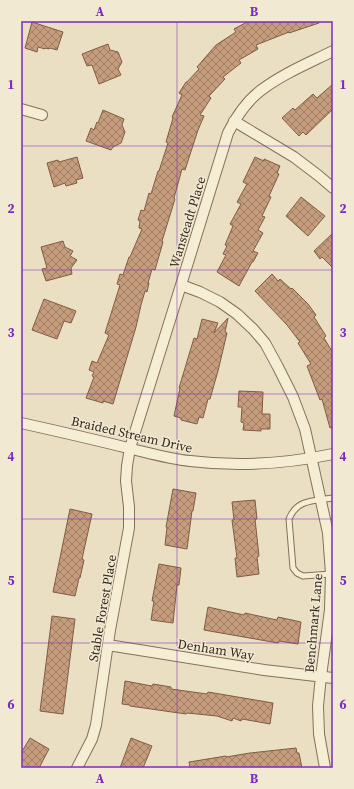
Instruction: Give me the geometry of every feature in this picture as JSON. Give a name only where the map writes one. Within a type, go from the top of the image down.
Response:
[{"type":"street","name":"Wansteadt Place","points":[[130,448],[228,132],[245,106],[259,92],[275,80],[333,51]]},
{"type":"street","points":[[21,109],[42,115]]},
{"type":"street","points":[[234,121],[294,157],[320,176],[333,188]]},
{"type":"street","name":"Benchmark Lane","points":[[181,285],[220,302],[254,329],[265,343],[278,366],[293,397],[304,430],[321,500],[331,533],[330,610],[318,706],[319,734],[324,768]]},
{"type":"street","name":"Braided Stream Drive","points":[[21,423],[189,461],[258,465],[312,459],[333,454]]},
{"type":"street","name":"Stable Forest Place","points":[[77,768],[92,739],[96,725],[108,645],[129,528],[129,507],[126,480],[130,448]]},
{"type":"street","name":"Denham Way","points":[[108,645],[264,670],[333,678]]},
{"type":"lane","points":[[331,574],[303,576],[297,573],[294,568],[289,519],[297,506],[304,502],[333,498]]},
{"type":"building","points":[[249,21],[319,21],[319,23],[289,32],[256,45],[258,49],[239,60],[241,63],[223,77],[225,79],[209,96],[211,98],[200,115],[204,116],[185,170],[182,169],[155,270],[152,269],[147,292],[145,291],[113,404],[86,398],[94,377],[92,376],[94,372],[89,370],[92,361],[97,363],[109,335],[105,333],[120,285],[117,284],[120,274],[123,275],[129,257],[142,229],[139,228],[140,221],[138,220],[141,210],[144,211],[149,193],[151,194],[159,171],[168,143],[166,142],[173,118],[172,117],[182,95],[179,93],[186,82],[199,69],[197,67],[216,45],[236,32],[234,29]]},
{"type":"building","points":[[32,22],[63,32],[57,50],[38,47],[37,52],[25,48]]},
{"type":"building","points":[[108,44],[110,50],[118,52],[122,62],[118,69],[121,75],[99,84],[92,65],[87,66],[82,54]]},
{"type":"building","points":[[333,84],[333,109],[306,135],[303,132],[299,136],[282,118],[293,108],[295,110],[313,94],[317,98]]},
{"type":"building","points":[[103,110],[124,119],[122,125],[125,132],[121,143],[113,147],[111,150],[86,141],[91,128],[94,130],[97,122],[98,123]]},
{"type":"building","points":[[77,157],[83,178],[76,180],[77,183],[66,186],[65,183],[54,187],[47,163],[58,160],[59,162]]},
{"type":"building","points":[[255,157],[280,166],[277,173],[279,174],[269,196],[271,197],[262,216],[265,217],[258,230],[263,233],[253,251],[258,253],[239,286],[217,272],[226,255],[223,254],[227,246],[225,245],[233,226],[230,224],[241,204],[237,202],[247,184],[243,182]]},
{"type":"building","points":[[301,197],[325,216],[308,236],[286,216]]},
{"type":"building","points":[[333,233],[333,268],[322,257],[320,259],[314,251]]},
{"type":"building","points":[[63,241],[65,247],[73,251],[70,256],[77,260],[71,268],[72,274],[46,281],[42,269],[47,268],[41,247]]},
{"type":"building","points":[[272,274],[278,281],[280,279],[291,289],[292,288],[308,304],[316,315],[314,317],[326,336],[324,338],[333,353],[333,427],[330,428],[322,399],[320,400],[307,366],[311,364],[298,343],[300,342],[287,325],[255,291]]},
{"type":"building","points":[[44,299],[76,311],[71,323],[64,321],[57,339],[32,330]]},
{"type":"building","points":[[228,318],[225,332],[227,333],[218,371],[203,418],[199,417],[197,424],[181,420],[181,418],[174,416],[179,388],[194,338],[197,339],[202,319],[218,323],[214,333]]},
{"type":"building","points":[[239,391],[263,392],[262,414],[270,414],[270,429],[261,429],[261,431],[243,430],[244,423],[241,422],[242,407],[238,407]]},
{"type":"building","points":[[173,489],[196,493],[187,549],[165,545],[166,527]]},
{"type":"building","points":[[255,500],[259,574],[237,577],[235,558],[237,558],[232,520],[234,520],[232,502]]},
{"type":"building","points":[[70,509],[92,514],[82,559],[84,560],[75,596],[53,592]]},
{"type":"building","points":[[159,564],[181,568],[179,585],[177,585],[173,623],[151,620],[154,601],[152,601]]},
{"type":"building","points":[[208,607],[244,615],[245,613],[277,620],[278,617],[301,622],[298,644],[279,641],[278,643],[204,630]]},
{"type":"building","points":[[52,616],[75,619],[63,714],[40,711]]},
{"type":"building","points":[[125,681],[152,686],[153,684],[171,687],[171,689],[207,694],[208,692],[273,703],[270,724],[242,719],[241,721],[233,718],[232,721],[217,716],[186,714],[122,704]]},
{"type":"building","points":[[30,738],[49,749],[39,768],[21,768],[21,753]]},
{"type":"building","points":[[131,738],[152,746],[143,768],[120,768]]},
{"type":"building","points":[[296,748],[297,753],[299,753],[302,768],[190,768],[189,762],[226,756]]}]
